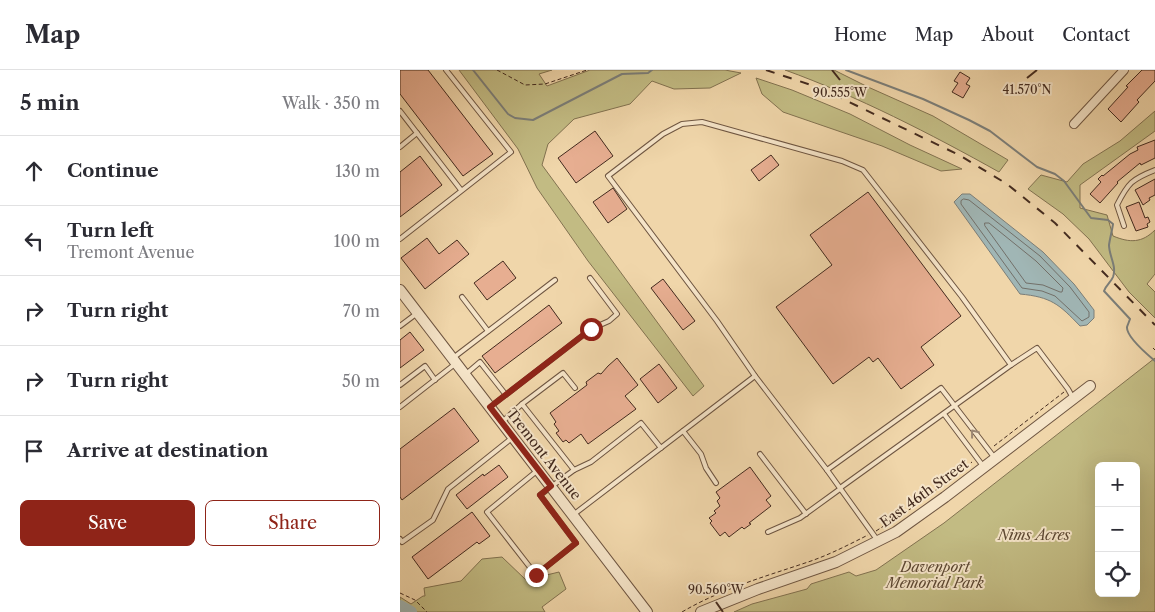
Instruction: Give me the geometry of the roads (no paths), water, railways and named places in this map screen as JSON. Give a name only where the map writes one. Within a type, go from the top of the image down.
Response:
[{"type":"street","points":[[1074,124],[1124,70]]},
{"type":"street","name":"Tremont Avenue","points":[[400,290],[648,612]]},
{"type":"street","name":"East 46th Street","points":[[701,612],[758,589],[836,562],[875,538],[920,516],[980,463],[1071,393],[1090,386]]},
{"type":"lane","points":[[400,239],[511,152],[446,70]]},
{"type":"lane","points":[[400,111],[461,190]]},
{"type":"lane","points":[[875,538],[827,470],[755,376],[717,321],[608,176],[663,134],[682,124],[702,122],[842,161],[863,170],[962,297],[1011,365]]},
{"type":"lane","points":[[400,146],[417,134]]},
{"type":"lane","points":[[1124,226],[1117,205],[1127,186],[1140,176],[1155,170]]},
{"type":"lane","points":[[490,407],[591,329],[609,321],[617,314],[590,278]]},
{"type":"lane","points":[[400,408],[435,380],[488,331],[555,280]]},
{"type":"lane","points":[[462,297],[488,331]]},
{"type":"lane","points":[[400,326],[418,312]]},
{"type":"lane","points":[[768,532],[806,514],[1037,348],[1071,393]]},
{"type":"lane","points":[[465,374],[480,362],[506,395]]},
{"type":"lane","points":[[400,385],[425,366],[435,380]]},
{"type":"lane","points":[[502,422],[522,404],[563,373],[575,388]]},
{"type":"lane","points":[[573,515],[755,376]]},
{"type":"lane","points":[[827,470],[941,388],[992,454]]},
{"type":"lane","points":[[522,404],[574,470]]},
{"type":"lane","points":[[944,414],[980,463]]},
{"type":"lane","points":[[538,469],[487,512],[536,575],[576,543],[540,495],[574,470],[591,462],[640,423],[661,448]]},
{"type":"lane","points":[[682,431],[700,454],[706,468],[716,483]]},
{"type":"lane","points":[[400,539],[402,542],[433,520],[448,489],[514,437]]},
{"type":"lane","points":[[760,454],[806,514]]},
{"type":"water","points":[[962,194],[970,194],[1043,252],[1074,284],[1094,310],[1094,318],[1087,325],[1080,326],[1054,303],[1040,297],[1020,294],[954,202]]},
{"type":"waterway","points":[[473,70],[508,114],[515,118],[533,120],[622,74],[648,73],[652,70]]},
{"type":"waterway","points":[[846,70],[923,99],[990,131],[1037,167],[1055,174],[1064,181],[1091,218],[1108,220],[1113,224],[1109,245],[1114,273],[1104,291],[1130,319],[1127,327],[1130,336],[1155,361]]},
{"type":"waterway","points":[[400,606],[411,612]]},
{"type":"railway","points":[[766,70],[820,88],[959,155],[1007,184],[1055,223],[1155,325]]},
{"type":"park label","name":"Nims Acres","points":[[1034,535]]},
{"type":"park label","name":"Davenport Memorial Park","points":[[935,576]]}]
